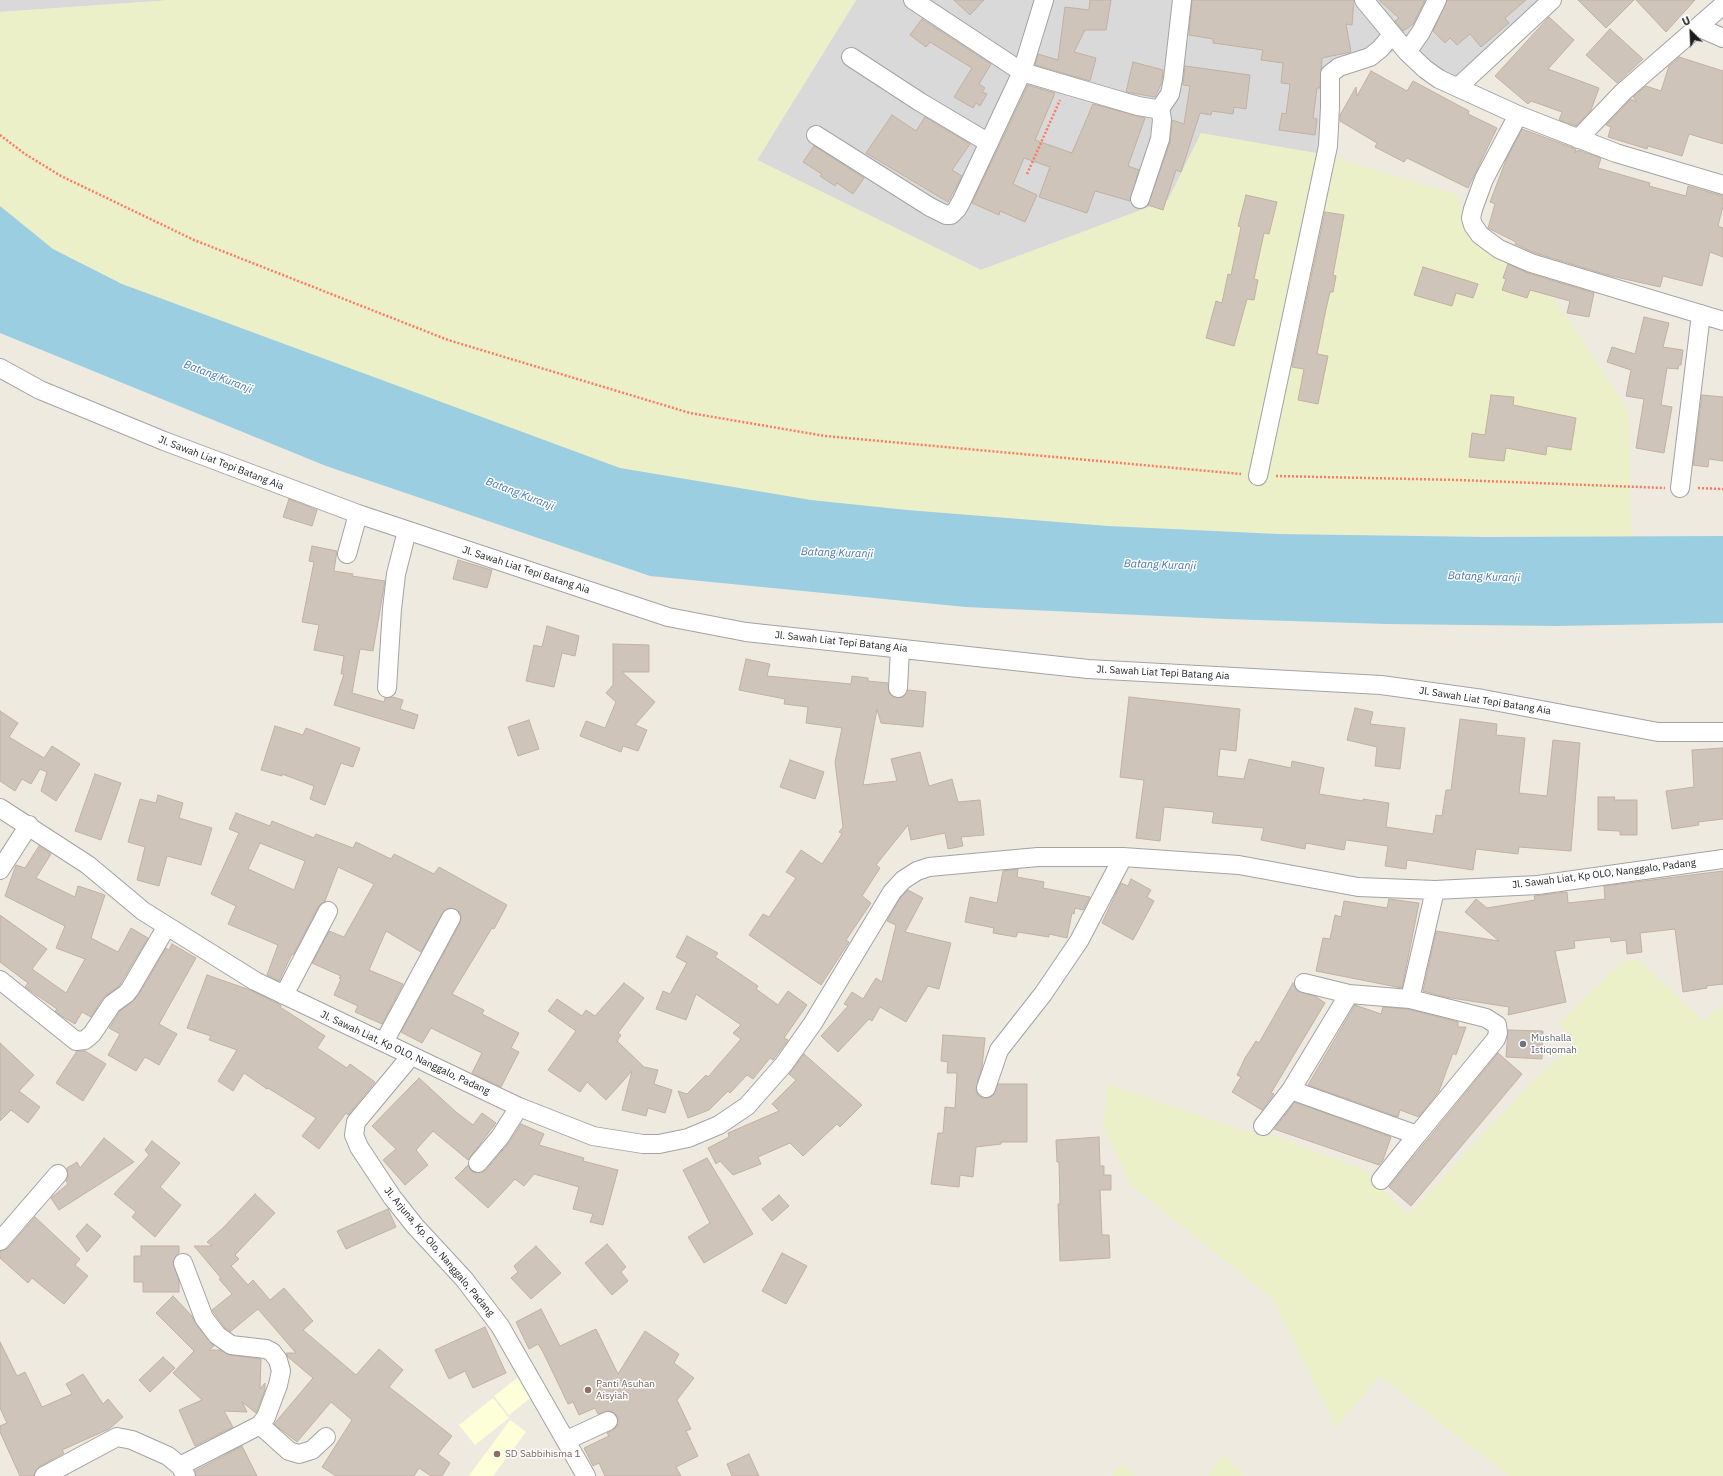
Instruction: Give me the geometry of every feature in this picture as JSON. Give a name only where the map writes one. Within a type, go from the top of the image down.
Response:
[{"type":"street","points":[[913,0],[1022,72],[1138,106],[1154,109],[1160,108]]},
{"type":"street","points":[[816,135],[930,207],[946,215],[951,215],[957,209],[1022,72],[1044,0]]},
{"type":"street","points":[[1140,199],[1160,139],[1162,120],[1160,108],[1170,94],[1182,0]]},
{"type":"street","points":[[1364,0],[1407,52],[1434,76],[1518,116],[1616,153],[1723,185]]},
{"type":"street","points":[[1407,52],[1421,32],[1437,0]]},
{"type":"street","points":[[1458,87],[1552,0]]},
{"type":"street","points":[[1578,138],[1623,92],[1723,5]]},
{"type":"street","points":[[1698,27],[1723,38]]},
{"type":"street","points":[[1258,476],[1328,146],[1330,74],[1339,67],[1370,57],[1380,49],[1392,35]]},
{"type":"street","points":[[851,57],[920,102],[989,143]]},
{"type":"street","points":[[1518,116],[1484,179],[1473,209],[1473,225],[1480,235],[1498,250],[1530,263],[1723,321]]},
{"type":"street","points":[[1680,488],[1701,314]]},
{"type":"street","name":"Jl. Sawah Liat Tepi Batang Aia","points":[[0,368],[40,390],[164,441],[358,514],[668,617],[746,632],[1088,669],[1381,685],[1483,699],[1658,732],[1723,732]]},
{"type":"street","points":[[347,554],[358,514]]},
{"type":"street","points":[[387,688],[392,609],[396,574],[407,531]]},
{"type":"street","points":[[898,688],[900,649]]},
{"type":"street","name":"Jl. Sawah Liat, Kp OLO, Nanggalo, Padang","points":[[0,808],[29,825],[88,865],[144,911],[231,968],[325,1016],[384,1042],[519,1107],[593,1136],[622,1142],[659,1144],[688,1138],[719,1126],[747,1106],[784,1064],[813,1023],[892,892],[903,880],[917,871],[940,864],[1038,857],[1123,857],[1238,865],[1358,888],[1435,890],[1538,885],[1723,859]]},
{"type":"street","points":[[0,870],[29,825]]},
{"type":"street","points":[[986,1088],[999,1050],[1042,994],[1079,941],[1123,857]]},
{"type":"street","points":[[1410,999],[1435,890]]},
{"type":"street","points":[[284,995],[328,911]]},
{"type":"street","points":[[384,1042],[451,918]]},
{"type":"street","points":[[0,980],[76,1041],[85,1040],[92,1034],[112,1004],[126,994],[167,926]]},
{"type":"street","points":[[1304,983],[1349,994],[1410,999],[1486,1018],[1497,1025],[1498,1033],[1496,1039],[1381,1180]]},
{"type":"street","points":[[1264,1126],[1291,1090],[1349,994]]},
{"type":"street","name":"Jl. Arjuna, Kp. Olo, Nanggalo, Padang","points":[[411,1056],[356,1122],[354,1135],[359,1147],[392,1197],[415,1226],[464,1279],[500,1326],[567,1440],[586,1476]]},
{"type":"street","points":[[1291,1090],[1417,1135]]},
{"type":"street","points":[[478,1163],[500,1137],[519,1107]]},
{"type":"street","points":[[0,1241],[58,1174]]},
{"type":"street","points":[[44,1476],[117,1437],[132,1440],[168,1456],[183,1471],[260,1425],[266,1417],[278,1385],[281,1371],[278,1360],[272,1352],[266,1349],[231,1345],[216,1335],[204,1318],[183,1263]]},
{"type":"street","points":[[567,1440],[608,1421]]},
{"type":"street","points":[[260,1425],[289,1451],[299,1454],[312,1450],[326,1437]]},
{"type":"path","points":[[1027,174],[1066,85]]},
{"type":"path","points":[[0,135],[25,154],[61,176],[194,240],[448,340],[690,414],[825,436],[1258,476],[1466,480],[1723,489]]},
{"type":"shaded area","points":[[0,0],[172,0],[0,12]]},
{"type":"shaded area","points":[[172,0],[856,0],[757,160],[981,270],[1168,200],[1201,133],[1327,155],[1458,195],[1472,239],[1539,275],[1628,410],[1632,536],[1278,534],[1108,526],[907,510],[811,500],[620,468],[122,284],[53,249],[0,206],[0,12]]},
{"type":"shaded area","points":[[856,0],[1561,0],[1459,92],[1397,50],[1332,79],[1327,155],[1201,134],[1168,200],[981,270],[757,160]]},
{"type":"shaded area","points":[[1639,960],[1703,1021],[1723,1004],[1723,1476],[1509,1476],[1380,1376],[1336,1428],[1274,1300],[1131,1185],[1103,1127],[1108,1084],[1245,1131],[1270,1134],[1365,1170],[1408,1215],[1533,1081],[1575,1044],[1559,1023],[1623,961]]},
{"type":"shaded area","points":[[520,1376],[534,1395],[509,1415],[494,1396]]},
{"type":"shaded area","name":"SD Sabbihisma 1","points":[[493,1398],[509,1418],[475,1445],[459,1425]]},
{"type":"shaded area","name":"SD Sabbihisma 1","points":[[510,1420],[526,1432],[493,1476],[469,1476]]},
{"type":"shaded area","points":[[1222,1455],[1245,1476],[1208,1476]]},
{"type":"shaded area","points":[[1121,1463],[1136,1476],[1111,1476]]},
{"type":"water","name":"Batang Kuranji","points":[[0,206],[53,249],[122,284],[620,468],[811,500],[907,510],[1108,526],[1278,534],[1488,537],[1723,536],[1723,623],[1557,626],[1387,624],[1225,619],[966,607],[650,576],[326,466],[0,333]]},
{"type":"building","points":[[954,0],[984,0],[970,15]]},
{"type":"building","points":[[1090,0],[1111,0],[1106,30],[1085,30],[1074,52],[1096,58],[1090,81],[1035,65],[1038,54],[1058,60],[1065,7],[1089,10]]},
{"type":"building","points":[[1192,0],[1354,0],[1352,25],[1346,24],[1351,52],[1322,58],[1320,88],[1317,88],[1313,118],[1317,119],[1315,135],[1279,130],[1282,113],[1286,114],[1290,84],[1281,83],[1283,63],[1261,60],[1263,50],[1213,43],[1213,39],[1189,35]]},
{"type":"building","points":[[1379,0],[1425,0],[1413,24],[1403,31],[1395,21],[1399,18]]},
{"type":"building","points":[[1447,0],[1526,0],[1505,18],[1509,23],[1481,47],[1470,34],[1457,45],[1450,38],[1445,43],[1433,31]]},
{"type":"building","points":[[1578,0],[1634,0],[1606,28]]},
{"type":"building","points":[[1636,0],[1695,0],[1666,32]]},
{"type":"building","points":[[1549,17],[1574,40],[1548,69],[1599,88],[1591,110],[1576,126],[1559,120],[1562,112],[1531,101],[1528,104],[1495,76]]},
{"type":"building","points":[[922,19],[991,64],[979,84],[985,88],[982,92],[987,94],[980,106],[976,103],[973,108],[954,97],[972,68],[930,42],[926,47],[910,35]]},
{"type":"building","points":[[1610,29],[1643,59],[1617,83],[1586,55]]},
{"type":"building","points":[[1679,57],[1723,71],[1723,144],[1689,134],[1682,156],[1648,146],[1647,149],[1608,137],[1611,127],[1606,125],[1631,99],[1637,102],[1633,97],[1646,86],[1661,91],[1669,66]]},
{"type":"building","points":[[1133,62],[1163,70],[1162,82],[1155,97],[1126,92]]},
{"type":"building","points":[[1185,66],[1250,75],[1246,109],[1234,107],[1233,114],[1212,111],[1211,115],[1200,113],[1181,172],[1176,170],[1163,210],[1148,205],[1170,142],[1172,120],[1184,124],[1190,86],[1183,85]]},
{"type":"building","points":[[1371,71],[1407,91],[1413,81],[1469,111],[1468,114],[1497,128],[1468,188],[1407,158],[1404,162],[1375,147],[1377,143],[1340,121],[1340,115],[1356,87],[1357,96]]},
{"type":"building","points":[[1028,85],[1055,93],[1035,140],[1072,153],[1093,104],[1145,118],[1128,166],[1139,170],[1130,201],[1095,191],[1087,213],[1039,197],[1050,167],[1024,158],[1013,184],[1037,195],[1025,222],[1000,211],[999,215],[972,203]]},
{"type":"building","points":[[892,115],[916,131],[925,117],[970,144],[952,170],[962,176],[948,202],[866,153]]},
{"type":"building","points":[[1522,129],[1576,149],[1575,153],[1578,150],[1601,158],[1598,168],[1650,183],[1649,186],[1686,196],[1688,186],[1723,196],[1723,206],[1718,226],[1723,228],[1723,257],[1710,252],[1702,286],[1663,276],[1660,287],[1607,275],[1535,253],[1515,244],[1516,242],[1488,228],[1495,204],[1490,202],[1506,160]]},
{"type":"building","points":[[814,146],[864,178],[853,194],[837,183],[835,186],[820,176],[822,174],[803,162]]},
{"type":"building","points":[[1246,195],[1277,202],[1269,234],[1264,233],[1254,279],[1258,280],[1254,300],[1247,299],[1234,346],[1206,338],[1216,301],[1222,303],[1228,274],[1231,275],[1241,227],[1238,226]]},
{"type":"building","points":[[1325,212],[1344,215],[1333,275],[1336,276],[1333,292],[1330,292],[1317,354],[1328,356],[1318,404],[1298,400],[1304,369],[1292,367]]},
{"type":"building","points":[[1508,264],[1528,273],[1594,293],[1589,317],[1567,313],[1570,301],[1530,290],[1527,298],[1502,290],[1506,279],[1503,278]]},
{"type":"building","points":[[1423,267],[1478,284],[1473,298],[1456,293],[1452,306],[1414,295]]},
{"type":"building","points":[[1644,317],[1669,323],[1663,347],[1683,350],[1681,365],[1679,365],[1678,369],[1667,368],[1661,405],[1672,407],[1664,453],[1636,448],[1644,399],[1626,396],[1631,370],[1607,362],[1612,347],[1635,354]]},
{"type":"building","points":[[1491,395],[1514,397],[1513,405],[1576,418],[1571,450],[1547,446],[1546,455],[1506,448],[1504,461],[1469,457],[1472,433],[1485,435]]},
{"type":"building","points":[[1702,395],[1723,397],[1723,461],[1709,459],[1708,467],[1693,465]]},
{"type":"building","points":[[289,499],[317,510],[312,526],[283,517]]},
{"type":"building","points":[[312,546],[337,551],[334,571],[353,574],[352,576],[385,581],[373,651],[360,649],[352,693],[384,702],[385,698],[393,697],[403,700],[400,709],[418,715],[414,729],[334,705],[344,674],[341,674],[344,656],[314,650],[319,625],[302,622],[314,562],[309,561]]},
{"type":"building","points":[[458,560],[492,570],[487,588],[453,579]]},
{"type":"building","points":[[547,626],[579,636],[575,656],[562,653],[554,687],[526,681],[534,645],[542,647]]},
{"type":"building","points":[[613,644],[649,645],[649,672],[622,672],[655,702],[635,725],[647,730],[638,751],[623,746],[621,752],[580,736],[586,721],[605,728],[616,702],[606,693],[613,685]]},
{"type":"building","points":[[746,659],[770,664],[767,676],[851,684],[852,676],[868,678],[868,681],[888,683],[889,693],[897,698],[903,697],[908,690],[926,692],[923,727],[881,723],[877,709],[863,785],[897,781],[891,759],[920,752],[929,786],[952,779],[958,802],[980,800],[984,835],[961,837],[963,846],[948,849],[945,833],[911,840],[908,825],[876,865],[880,868],[862,896],[871,903],[846,940],[849,942],[821,985],[749,935],[763,914],[769,917],[796,878],[786,872],[801,850],[822,864],[842,834],[839,832],[843,827],[835,762],[842,728],[806,723],[808,707],[784,704],[785,699],[739,690]]},
{"type":"building","points":[[1129,697],[1240,709],[1236,751],[1220,749],[1217,776],[1244,779],[1249,759],[1291,768],[1292,761],[1324,768],[1319,794],[1363,801],[1363,799],[1389,803],[1386,827],[1433,834],[1436,815],[1442,816],[1446,790],[1451,790],[1460,719],[1497,724],[1496,735],[1525,738],[1519,793],[1547,796],[1553,740],[1580,743],[1571,851],[1519,847],[1518,854],[1476,849],[1473,870],[1407,860],[1406,869],[1385,866],[1388,846],[1346,840],[1344,850],[1306,843],[1305,849],[1261,840],[1264,828],[1212,823],[1214,812],[1164,807],[1160,841],[1136,838],[1144,780],[1120,777]]},
{"type":"building","points":[[1355,708],[1373,712],[1370,724],[1405,728],[1400,769],[1375,766],[1377,747],[1347,740]]},
{"type":"building","points":[[0,711],[18,723],[9,737],[44,758],[52,746],[80,764],[56,801],[41,791],[47,772],[40,769],[31,784],[22,779],[15,791],[0,781]]},
{"type":"building","points":[[529,720],[539,749],[518,756],[508,727]]},
{"type":"building","points":[[275,726],[303,735],[306,728],[360,748],[353,767],[341,763],[325,805],[310,799],[314,786],[282,774],[282,776],[261,770]]},
{"type":"building","points":[[1723,748],[1723,819],[1698,822],[1699,825],[1672,829],[1666,791],[1694,787],[1692,750]]},
{"type":"building","points":[[790,760],[824,772],[815,799],[780,787]]},
{"type":"building","points":[[95,774],[121,783],[101,840],[75,831]]},
{"type":"building","points":[[158,795],[183,803],[179,818],[212,828],[201,865],[167,856],[159,886],[137,880],[145,847],[128,842],[140,799],[156,803]]},
{"type":"building","points":[[1598,797],[1615,797],[1614,800],[1637,800],[1637,835],[1620,835],[1620,831],[1598,830]]},
{"type":"building","points":[[236,813],[270,826],[272,821],[314,838],[316,834],[353,848],[356,842],[391,859],[394,854],[434,874],[439,867],[507,905],[494,929],[492,928],[452,994],[484,1010],[482,1014],[519,1033],[511,1048],[519,1052],[501,1087],[472,1073],[482,1053],[431,1028],[422,1043],[401,1032],[460,923],[460,912],[451,908],[445,909],[421,952],[386,931],[369,970],[403,984],[382,1024],[355,1012],[358,1006],[334,995],[341,976],[312,963],[329,931],[344,937],[374,884],[338,867],[325,901],[319,906],[293,955],[292,954],[279,981],[267,975],[278,945],[228,924],[236,906],[211,894],[239,833],[229,829]],"holes":[[[260,843],[305,861],[294,890],[248,869]]]},
{"type":"building","points":[[39,846],[51,854],[36,878],[75,897],[78,886],[105,895],[91,938],[118,952],[131,928],[148,938],[119,986],[103,998],[91,1017],[82,1012],[75,1024],[63,1017],[55,1011],[57,1009],[25,987],[28,983],[0,962],[0,915],[47,949],[32,969],[66,993],[85,959],[56,948],[65,926],[5,896],[16,865],[25,868]]},
{"type":"building","points":[[1018,869],[1017,877],[1044,882],[1043,888],[1090,897],[1083,910],[1075,908],[1074,914],[1072,913],[1067,938],[1049,934],[1049,937],[1018,932],[1016,937],[993,933],[994,928],[965,922],[970,897],[997,903],[1003,871]]},
{"type":"building","points":[[1723,871],[1723,984],[1706,986],[1707,988],[1683,992],[1675,929],[1640,933],[1642,952],[1627,954],[1626,940],[1611,942],[1610,937],[1574,941],[1575,948],[1555,951],[1566,1002],[1508,1015],[1509,1007],[1445,997],[1423,991],[1436,931],[1499,941],[1465,912],[1476,899],[1487,908],[1535,900],[1534,896],[1567,892],[1568,903],[1605,899],[1604,886]]},
{"type":"building","points":[[1131,879],[1151,890],[1147,897],[1154,901],[1133,940],[1102,923],[1121,883],[1128,886]]},
{"type":"building","points":[[908,890],[923,898],[905,932],[951,943],[939,989],[928,986],[906,1022],[880,1007],[872,1021],[869,1019],[838,1052],[821,1036],[848,1006],[844,1004],[852,992],[863,999],[876,978],[882,982],[896,925],[887,921],[900,898]]},
{"type":"building","points":[[1389,899],[1419,903],[1402,988],[1316,971],[1323,938],[1330,939],[1335,915],[1341,917],[1344,901],[1387,908]]},
{"type":"building","points":[[687,936],[718,953],[715,957],[758,986],[756,989],[778,1005],[788,991],[807,1005],[784,1038],[788,1040],[773,1060],[770,1058],[753,1079],[747,1075],[730,1093],[728,1091],[709,1110],[688,1118],[678,1091],[687,1094],[706,1075],[708,1077],[741,1039],[733,1033],[741,1025],[696,994],[686,1020],[656,1009],[663,991],[670,994],[687,963],[676,957]]},
{"type":"building","points":[[172,944],[196,958],[159,1024],[177,1034],[159,1065],[145,1057],[136,1071],[108,1055],[120,1034],[109,1028],[120,1011],[138,996],[166,948],[169,950]]},
{"type":"building","points":[[207,975],[250,990],[281,1005],[280,1007],[325,1036],[317,1048],[347,1068],[350,1064],[375,1082],[348,1115],[346,1113],[319,1149],[302,1136],[316,1118],[268,1088],[267,1089],[244,1073],[233,1091],[218,1081],[237,1050],[209,1040],[211,1036],[187,1028]]},
{"type":"building","points":[[624,983],[644,998],[618,1033],[621,1035],[617,1041],[644,1067],[658,1070],[654,1084],[672,1090],[665,1113],[648,1108],[646,1116],[622,1110],[632,1071],[606,1100],[587,1082],[580,1092],[548,1070],[576,1031],[548,1011],[557,999],[582,1016],[586,1010],[595,1016]]},
{"type":"building","points":[[1293,983],[1297,991],[1315,996],[1325,1003],[1271,1093],[1274,1094],[1262,1110],[1232,1092],[1241,1077],[1237,1075],[1245,1058],[1256,1041],[1259,1043]]},
{"type":"building","points":[[1355,1005],[1381,1014],[1383,1007],[1408,1009],[1458,1022],[1458,1027],[1466,1027],[1456,1055],[1453,1053],[1439,1091],[1419,1117],[1400,1110],[1398,1117],[1308,1085]]},
{"type":"building","points":[[1508,1030],[1543,1031],[1542,1059],[1506,1057]]},
{"type":"building","points":[[943,1035],[985,1038],[982,1067],[976,1090],[978,1095],[982,1098],[993,1096],[998,1084],[1027,1084],[1027,1142],[1001,1142],[1001,1144],[976,1147],[973,1177],[960,1175],[959,1187],[931,1184],[938,1133],[943,1133],[945,1107],[955,1108],[957,1073],[947,1073],[948,1062],[941,1061]]},
{"type":"building","points":[[0,1043],[34,1075],[19,1091],[40,1107],[28,1123],[11,1110],[0,1121]]},
{"type":"building","points":[[77,1051],[85,1051],[106,1064],[83,1101],[56,1083]]},
{"type":"building","points":[[1498,1053],[1522,1074],[1411,1206],[1389,1187]]},
{"type":"building","points":[[804,1054],[862,1105],[840,1127],[837,1124],[803,1156],[790,1143],[758,1157],[761,1164],[733,1175],[720,1161],[716,1164],[708,1148],[729,1137],[728,1133],[779,1111],[772,1104],[796,1080],[789,1074]]},
{"type":"building","points":[[419,1078],[456,1112],[473,1125],[482,1113],[496,1123],[468,1160],[433,1131],[416,1150],[428,1165],[405,1185],[383,1160],[396,1149],[372,1126]]},
{"type":"building","points":[[1295,1102],[1391,1137],[1383,1160],[1379,1165],[1274,1129]]},
{"type":"building","points":[[521,1124],[544,1134],[539,1145],[584,1158],[583,1161],[618,1170],[603,1225],[590,1222],[593,1214],[573,1209],[579,1187],[534,1174],[524,1186],[515,1179],[488,1208],[455,1178],[468,1165],[471,1171],[476,1173],[486,1170],[508,1144]]},
{"type":"building","points":[[1099,1137],[1100,1166],[1104,1166],[1104,1175],[1111,1175],[1111,1190],[1100,1190],[1102,1235],[1109,1235],[1110,1258],[1060,1261],[1058,1204],[1060,1204],[1059,1162],[1057,1162],[1056,1140]]},
{"type":"building","points":[[104,1138],[134,1162],[59,1210],[51,1198],[68,1184],[66,1181],[68,1176],[67,1168],[77,1162],[80,1168]]},
{"type":"building","points":[[152,1141],[180,1163],[160,1187],[181,1205],[155,1237],[132,1217],[136,1212],[114,1194],[149,1155],[145,1150]]},
{"type":"building","points":[[707,1158],[753,1234],[704,1263],[688,1237],[710,1223],[683,1170]]},
{"type":"building","points":[[255,1194],[275,1213],[235,1255],[239,1259],[231,1266],[248,1285],[253,1280],[270,1300],[284,1288],[313,1321],[303,1330],[356,1375],[379,1349],[403,1370],[389,1387],[452,1436],[438,1454],[450,1463],[442,1476],[431,1476],[419,1468],[414,1476],[336,1476],[322,1467],[352,1420],[331,1402],[297,1442],[274,1424],[313,1378],[288,1357],[286,1353],[296,1353],[258,1309],[230,1332],[224,1327],[212,1310],[232,1294],[219,1279],[221,1278],[194,1246],[212,1246],[207,1242],[222,1229]]},
{"type":"building","points":[[779,1195],[789,1206],[772,1221],[762,1209]]},
{"type":"building","points":[[388,1209],[396,1227],[346,1249],[337,1231]]},
{"type":"building","points":[[35,1217],[80,1259],[75,1265],[88,1276],[64,1304],[32,1278],[28,1283],[0,1258],[0,1251],[8,1248]]},
{"type":"building","points":[[87,1224],[101,1236],[87,1252],[76,1236]]},
{"type":"building","points":[[607,1244],[626,1267],[621,1272],[628,1281],[612,1295],[585,1263]]},
{"type":"building","points":[[141,1246],[179,1246],[179,1253],[173,1262],[179,1281],[179,1292],[143,1292],[143,1282],[134,1282],[134,1256],[141,1256]]},
{"type":"building","points":[[536,1246],[561,1273],[531,1299],[511,1278],[518,1272],[514,1266]]},
{"type":"building","points":[[782,1253],[807,1266],[786,1304],[762,1291]]},
{"type":"building","points":[[173,1296],[192,1316],[196,1324],[214,1346],[209,1350],[220,1350],[230,1355],[261,1359],[260,1389],[265,1383],[265,1390],[256,1413],[242,1402],[247,1412],[224,1411],[233,1427],[195,1446],[179,1410],[202,1400],[173,1373],[194,1351],[156,1313]]},
{"type":"building","points":[[541,1309],[560,1346],[596,1329],[618,1374],[645,1331],[679,1354],[674,1363],[694,1378],[677,1400],[691,1429],[686,1431],[698,1456],[676,1467],[681,1476],[605,1476],[599,1463],[593,1466],[584,1448],[609,1436],[607,1433],[617,1427],[618,1417],[609,1411],[598,1414],[595,1408],[579,1415],[573,1402],[568,1404],[538,1344],[529,1349],[516,1322]]},
{"type":"building","points":[[485,1327],[506,1373],[473,1388],[465,1371],[449,1379],[435,1350]]},
{"type":"building","points":[[0,1342],[17,1376],[25,1372],[42,1407],[72,1394],[66,1384],[83,1374],[103,1404],[108,1399],[123,1417],[109,1429],[62,1450],[64,1453],[39,1467],[34,1476],[20,1476],[0,1432],[0,1426],[7,1423],[0,1408]]},
{"type":"building","points":[[163,1357],[175,1368],[150,1392],[139,1380]]},
{"type":"building","points":[[242,1446],[257,1476],[196,1476],[195,1471]]},
{"type":"building","points":[[749,1454],[759,1476],[732,1476],[727,1464]]},
{"type":"place","name":"Mushalla Istiqomah","points":[[1523,1044]]},
{"type":"place","name":"Panti Asuhan Aisyiah","points":[[588,1390]]},
{"type":"place","name":"SD Sabbihisma 1","points":[[497,1454]]}]
